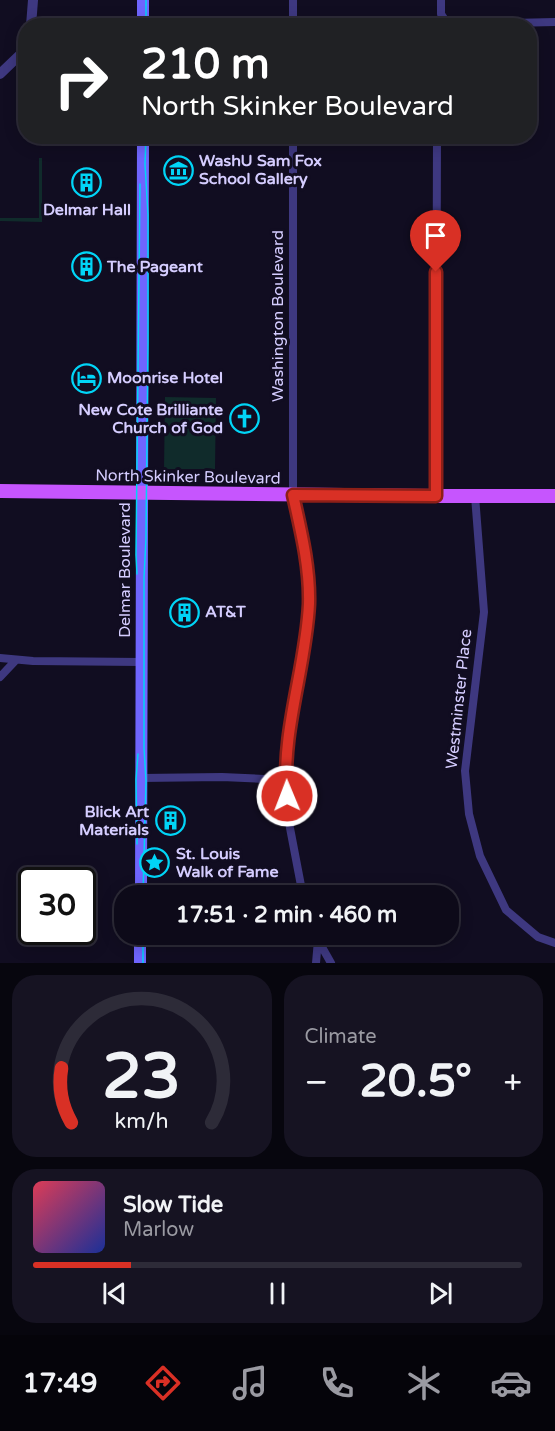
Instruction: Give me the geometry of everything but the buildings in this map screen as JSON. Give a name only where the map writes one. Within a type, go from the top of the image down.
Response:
[{"type":"main road","points":[[143,0],[143,18]]},
{"type":"main road","name":"Delmar Boulevard","points":[[141,885],[143,144]]},
{"type":"main road","name":"North Skinker Boulevard","points":[[0,491],[555,496]]},
{"type":"main road","points":[[140,945],[140,963]]},
{"type":"street","points":[[32,18],[33,0]]},
{"type":"street","points":[[292,18],[293,0]]},
{"type":"street","points":[[441,0],[441,14],[444,18]]},
{"type":"street","points":[[537,22],[555,22]]},
{"type":"street","points":[[0,74],[18,57]]},
{"type":"street","name":"Washington Boulevard","points":[[292,144],[293,495],[307,565],[309,604],[288,741],[285,780],[290,828],[301,885]]},
{"type":"street","points":[[436,496],[437,144]]},
{"type":"street","name":"Westminster Place","points":[[475,496],[484,612],[465,771],[469,814],[480,856],[506,910],[538,937],[555,942]]},
{"type":"street","points":[[0,658],[141,662]]},
{"type":"street","points":[[0,677],[16,660]]},
{"type":"street","points":[[141,778],[215,777],[285,780]]},
{"type":"street","points":[[316,963],[317,945]]},
{"type":"street","points":[[321,945],[332,963]]},
{"type":"green space","points":[[39,158],[42,158],[42,222],[0,221],[0,218],[39,218]]},
{"type":"green space","points":[[165,397],[216,398],[215,469],[164,469]]},
{"type":"tram line","points":[[146,0],[146,18]]},
{"type":"tram line","points":[[143,885],[146,781],[144,577],[148,343],[146,144]]},
{"type":"tram line","points":[[137,574],[140,184]]},
{"type":"tram line","points":[[137,844],[138,754]]},
{"type":"tram line","points":[[143,945],[143,963]]},
{"type":"place","name":"WashU Sam Fox School Gallery","points":[[178,170]]},
{"type":"place","name":"Delmar Hall","points":[[87,182]]},
{"type":"place","name":"The Pageant","points":[[86,267]]},
{"type":"place","name":"Moonrise Hotel","points":[[86,378]]},
{"type":"place","name":"New Cote Brilliante Church of God","points":[[244,419]]},
{"type":"place","name":"AT&T","points":[[184,612]]},
{"type":"place","name":"Blick Art Materials","points":[[170,821]]},
{"type":"place","name":"St. Louis Walk of Fame","points":[[155,863]]},
{"type":"route","points":[[287,796],[285,780],[288,741],[309,604],[307,565],[293,495],[436,496],[436,272]]}]
